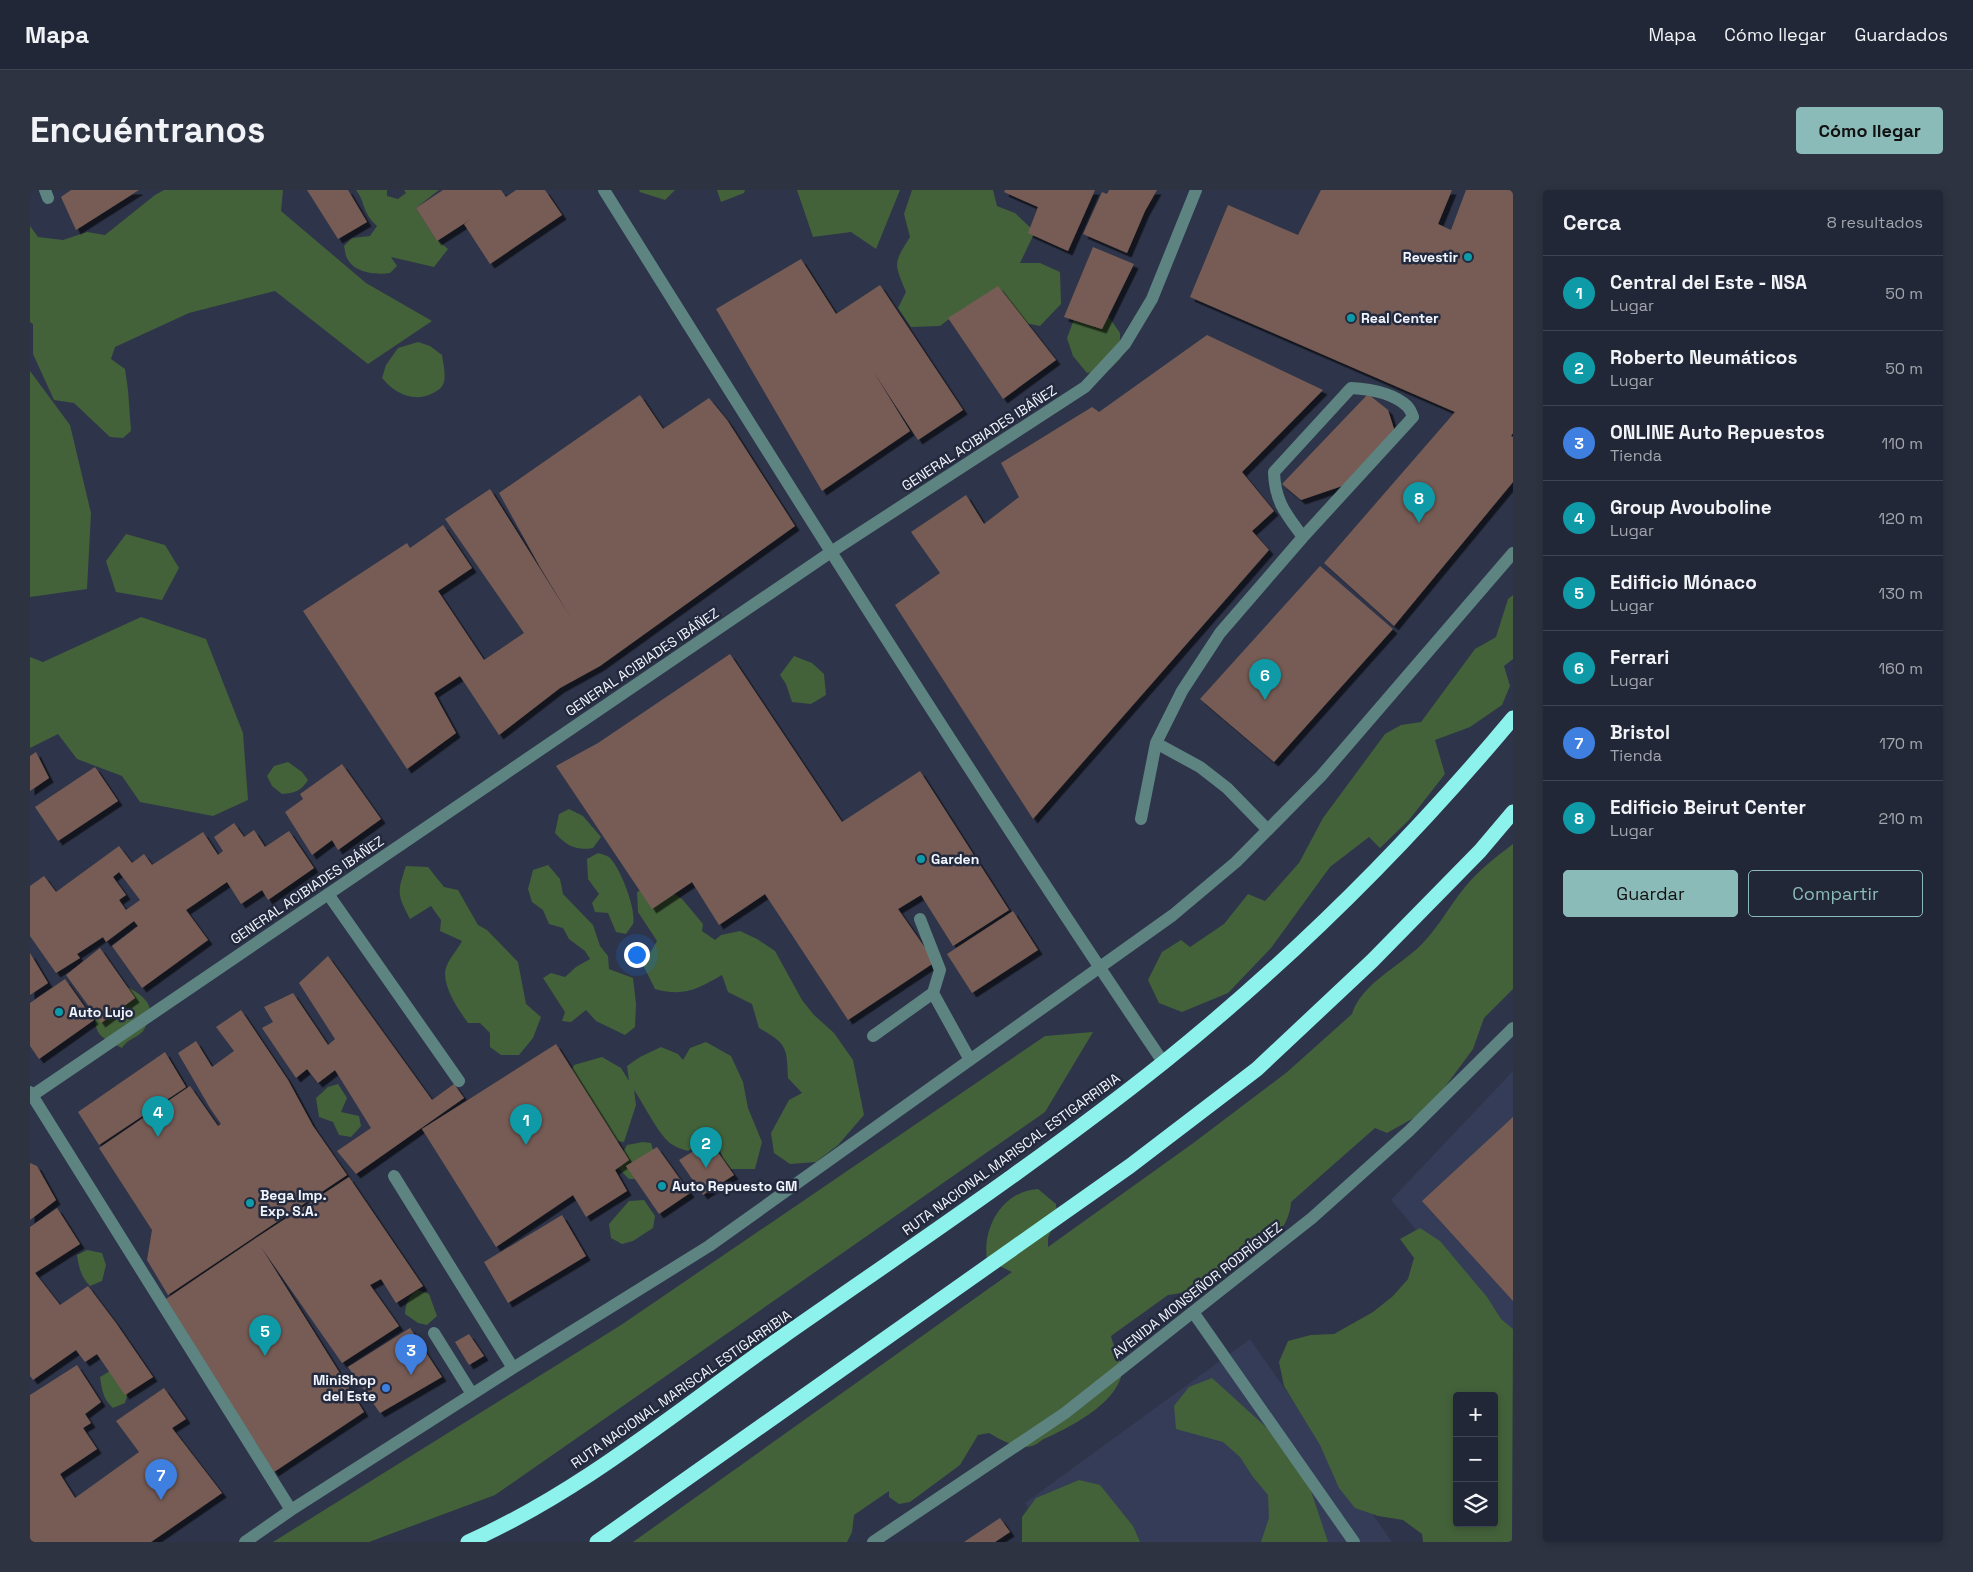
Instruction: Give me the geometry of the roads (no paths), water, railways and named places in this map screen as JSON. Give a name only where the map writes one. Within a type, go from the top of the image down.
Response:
[{"type":"highway","name":"RUTA NACIONAL MARISCAL ESTIGARRIBIA","points":[[468,1542],[502,1527],[560,1493],[632,1445],[758,1354],[1011,1178],[1163,1062],[1250,990],[1341,906],[1432,812],[1513,718]]},
{"type":"highway","points":[[597,1542],[1130,1166],[1257,1069],[1372,961],[1480,851],[1513,812]]},
{"type":"street","points":[[604,190],[830,552],[1100,969],[1163,1062]]},
{"type":"street","name":"GENERAL ACIBIADES IBÁÑEZ","points":[[31,1095],[830,552],[1085,387],[1125,344],[1152,299],[1196,190]]},
{"type":"street","points":[[1141,819],[1156,743],[1182,691],[1220,633],[1303,537],[1413,417],[1408,407],[1389,395],[1366,388],[1351,388],[1274,472],[1275,490],[1283,509],[1303,537]]},
{"type":"street","points":[[245,1542],[291,1510],[472,1394],[709,1246],[1100,969],[1173,915],[1236,862],[1321,776],[1513,553]]},
{"type":"street","points":[[1156,743],[1200,767],[1227,788],[1268,830]]},
{"type":"street","points":[[328,894],[459,1081]]},
{"type":"street","points":[[873,1036],[933,993],[940,970],[920,918]]},
{"type":"street","points":[[933,993],[970,1060]]},
{"type":"street","name":"AVENIDA MONSEÑOR RODRÍGUEZ","points":[[873,1542],[1065,1413],[1312,1218],[1409,1131],[1513,1028]]},
{"type":"street","points":[[31,1095],[291,1510]]},
{"type":"street","points":[[394,1176],[513,1368]]},
{"type":"street","points":[[1193,1312],[1354,1542]]},
{"type":"street","points":[[434,1333],[472,1394]]},
{"type":"place","name":"Revestir","points":[[1468,257]]},
{"type":"place","name":"Real Center","points":[[1351,318]]},
{"type":"place","name":"Edificio Beirut Center","points":[[1419,523]]},
{"type":"place","name":"Ferrari","points":[[1265,700]]},
{"type":"place","name":"Garden","points":[[921,859]]},
{"type":"place","name":"Auto Lujo","points":[[59,1012]]},
{"type":"place","name":"Group Avouboline","points":[[158,1137]]},
{"type":"place","name":"Central del Este - NSA","points":[[526,1145]]},
{"type":"place","name":"Roberto Neumáticos","points":[[706,1168]]},
{"type":"place","name":"Auto Repuesto GM","points":[[662,1186]]},
{"type":"place","name":"Bega Imp. Exp. S.A.","points":[[250,1203]]},
{"type":"place","name":"Edificio Mónaco","points":[[265,1356]]},
{"type":"place","name":"ONLINE Auto Repuestos","points":[[411,1375]]},
{"type":"place","name":"MiniShop del Este","points":[[386,1388]]},
{"type":"place","name":"Bristol","points":[[161,1500]]}]
